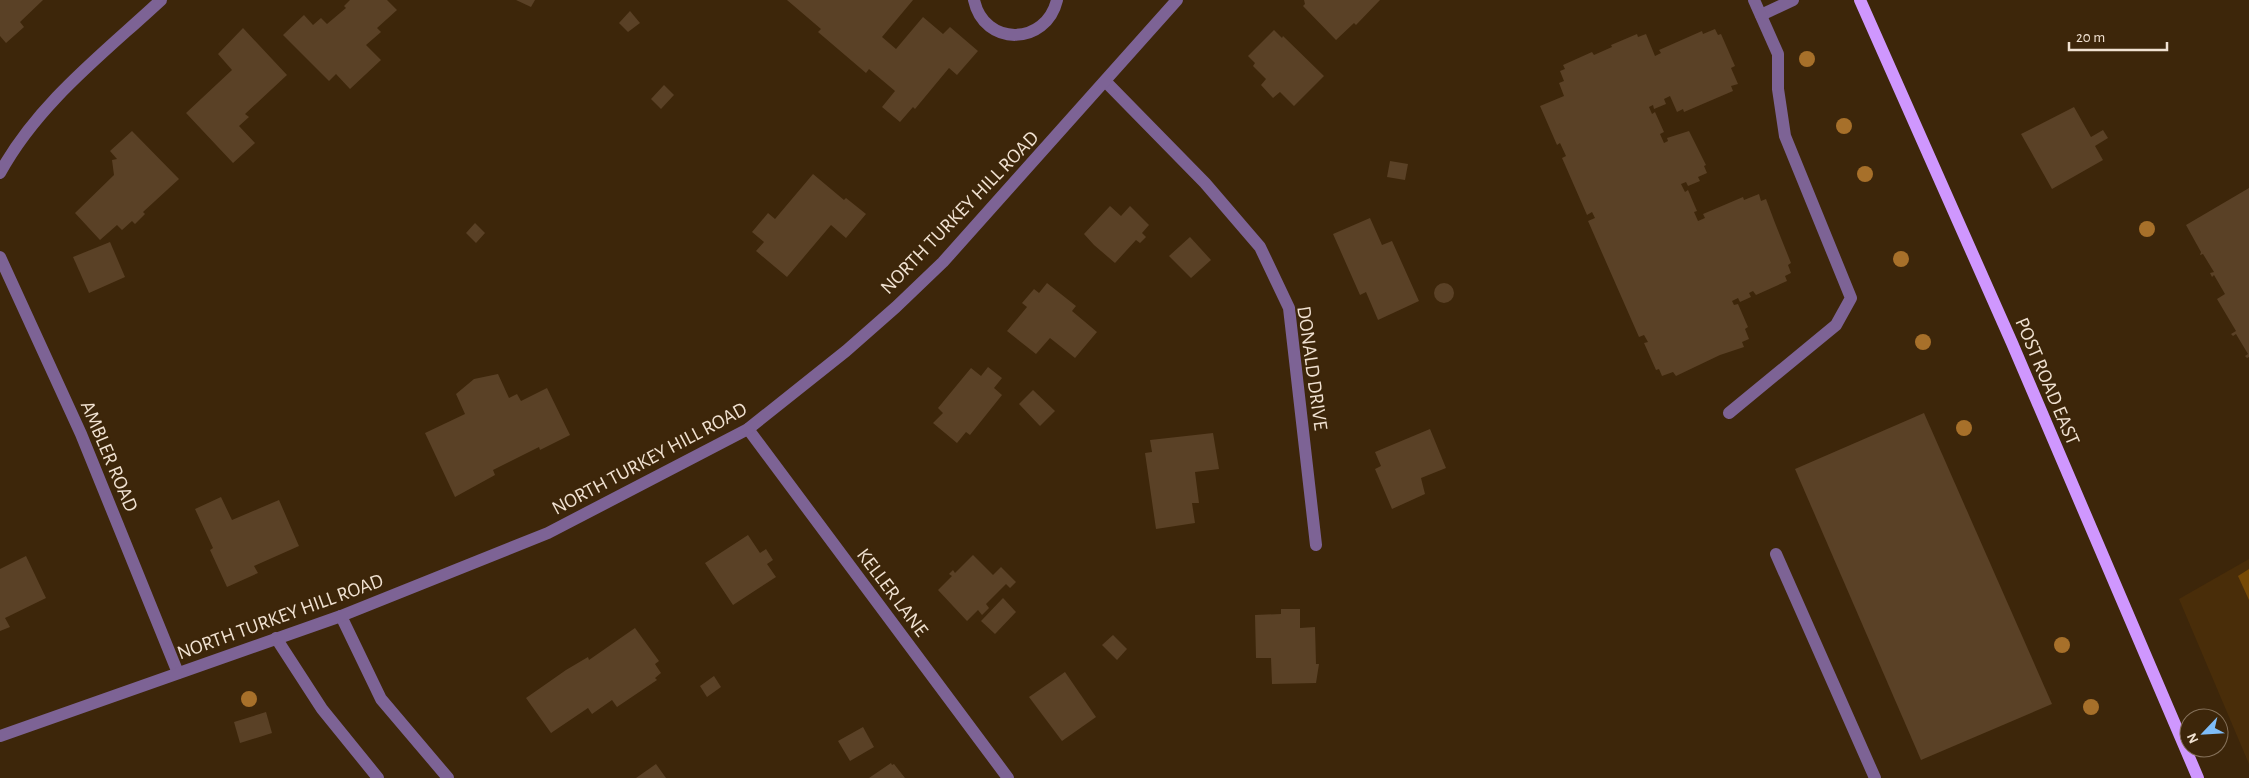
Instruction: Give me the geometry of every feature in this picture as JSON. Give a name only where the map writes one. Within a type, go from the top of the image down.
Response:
[{"type":"main road","name":"POST ROAD EAST","points":[[1860,0],[2012,343],[2198,778]]},
{"type":"street","points":[[0,173],[10,154],[49,104],[161,0]]},
{"type":"street","points":[[974,0],[979,15],[988,25],[999,32],[1012,35],[1026,34],[1038,29],[1048,20],[1057,0]]},
{"type":"street","name":"NORTH TURKEY HILL ROAD","points":[[0,736],[341,616],[548,533],[748,429],[846,351],[903,300],[987,215],[1177,0]]},
{"type":"street","points":[[1729,413],[1836,325],[1850,298],[1785,136],[1778,89],[1778,54],[1754,0]]},
{"type":"street","points":[[1761,15],[1793,0]]},
{"type":"street","name":"DONALD DRIVE","points":[[1106,82],[1205,183],[1260,247],[1289,308],[1316,545]]},
{"type":"street","name":"AMBLER ROAD","points":[[0,257],[81,434],[178,673]]},
{"type":"street","name":"KELLER LANE","points":[[748,429],[1008,778]]},
{"type":"street","points":[[1776,554],[1875,778]]},
{"type":"street","points":[[341,616],[381,699],[448,778]]},
{"type":"street","points":[[276,638],[322,709],[378,778]]},
{"type":"shaded area","points":[[2249,559],[2249,764],[2229,717],[2229,708],[2225,708],[2179,599]]},
{"type":"shaded area","points":[[2249,569],[2249,600],[2238,576]]},
{"type":"building","points":[[0,0],[43,0],[20,22],[24,27],[6,43],[0,36]]},
{"type":"building","points":[[350,0],[387,0],[397,10],[377,28],[381,32],[366,45],[381,60],[350,89],[336,74],[329,81],[283,35],[304,15],[313,25],[321,18],[327,24],[346,8],[344,6]]},
{"type":"building","points":[[516,0],[535,0],[531,7]]},
{"type":"building","points":[[787,0],[913,0],[882,37],[896,49],[923,17],[943,34],[950,27],[978,51],[957,75],[949,68],[915,109],[913,107],[900,122],[882,107],[895,91],[869,69],[866,73],[818,32],[821,29]]},
{"type":"building","points":[[1304,0],[1380,0],[1356,25],[1354,23],[1336,40],[1303,6],[1305,4]]},
{"type":"building","points":[[630,11],[640,23],[628,32],[619,23]]},
{"type":"building","points":[[243,28],[287,75],[245,114],[249,117],[239,126],[255,143],[233,163],[186,113],[232,70],[218,54]]},
{"type":"building","points":[[1715,29],[1718,35],[1721,34],[1735,66],[1731,68],[1738,84],[1731,86],[1733,91],[1684,112],[1683,109],[1677,112],[1670,96],[1664,99],[1666,104],[1654,109],[1653,105],[1649,107],[1652,114],[1655,112],[1664,132],[1660,134],[1664,143],[1668,141],[1667,138],[1689,131],[1706,165],[1704,166],[1707,173],[1698,177],[1700,181],[1688,186],[1686,182],[1681,184],[1685,192],[1688,190],[1697,211],[1694,212],[1698,221],[1705,218],[1703,214],[1743,197],[1744,200],[1759,194],[1761,201],[1766,199],[1791,263],[1788,265],[1791,273],[1785,276],[1787,281],[1756,295],[1753,291],[1749,293],[1751,297],[1740,302],[1738,298],[1732,301],[1734,305],[1738,304],[1748,327],[1745,329],[1749,339],[1742,342],[1744,347],[1720,355],[1676,376],[1673,372],[1662,376],[1659,369],[1656,370],[1644,343],[1648,342],[1644,335],[1639,337],[1588,221],[1595,218],[1592,212],[1587,215],[1562,158],[1566,156],[1560,143],[1557,145],[1540,106],[1564,96],[1559,83],[1564,81],[1560,71],[1565,69],[1563,65],[1592,52],[1594,55],[1612,47],[1611,45],[1637,34],[1638,37],[1646,34],[1655,56],[1661,53],[1659,50],[1702,31],[1703,34]]},
{"type":"building","points":[[1274,30],[1282,38],[1283,36],[1324,76],[1294,106],[1280,92],[1273,98],[1261,85],[1266,79],[1253,66],[1255,63],[1248,56]]},
{"type":"building","points":[[664,85],[674,95],[661,109],[651,99]]},
{"type":"building","points":[[2074,107],[2091,137],[2103,130],[2108,138],[2095,146],[2103,160],[2052,189],[2021,134]]},
{"type":"building","points":[[132,131],[179,179],[143,212],[145,214],[135,224],[132,221],[122,230],[117,225],[100,240],[75,213],[114,175],[112,160],[117,159],[110,151]]},
{"type":"building","points":[[1390,161],[1408,164],[1405,180],[1387,177]]},
{"type":"building","points":[[813,174],[844,200],[846,198],[866,214],[846,238],[831,225],[787,277],[756,251],[764,242],[752,232],[768,213],[775,219]]},
{"type":"building","points":[[2249,188],[2249,357],[2247,358],[2245,356],[2248,354],[2236,334],[2233,336],[2231,334],[2236,331],[2217,299],[2225,294],[2214,275],[2212,277],[2210,273],[2214,272],[2203,254],[2200,255],[2201,252],[2186,225]]},
{"type":"building","points":[[1110,206],[1121,216],[1130,206],[1149,225],[1142,233],[1146,237],[1140,243],[1136,240],[1115,263],[1084,234]]},
{"type":"building","points":[[1370,218],[1382,245],[1392,241],[1419,301],[1378,320],[1366,292],[1360,295],[1333,234]]},
{"type":"building","points":[[475,223],[485,233],[476,243],[466,233]]},
{"type":"building","points":[[1190,237],[1211,260],[1191,278],[1169,256]]},
{"type":"building","points":[[110,242],[125,277],[89,293],[73,257]]},
{"type":"building","points":[[1047,283],[1076,306],[1072,311],[1097,332],[1075,358],[1050,338],[1036,354],[1007,331],[1027,307],[1022,303],[1034,289],[1039,293]]},
{"type":"building","points":[[1444,283],[1451,286],[1454,293],[1451,300],[1444,303],[1437,300],[1434,293],[1437,286]]},
{"type":"building","points":[[988,367],[1002,378],[994,388],[1002,395],[970,435],[966,432],[957,443],[933,423],[943,413],[938,408],[971,368],[981,376]]},
{"type":"building","points":[[498,374],[509,398],[517,394],[521,401],[547,388],[570,435],[540,450],[539,447],[493,470],[495,475],[455,497],[425,433],[465,414],[456,394],[474,379]]},
{"type":"building","points":[[1033,390],[1055,411],[1040,426],[1019,404]]},
{"type":"building","points":[[1924,413],[2052,704],[1921,760],[1795,469]]},
{"type":"building","points":[[1430,429],[1446,468],[1421,478],[1425,494],[1392,509],[1375,469],[1381,466],[1375,452]]},
{"type":"building","points":[[1213,433],[1219,469],[1195,472],[1199,503],[1192,503],[1195,523],[1156,529],[1145,453],[1152,452],[1150,440]]},
{"type":"building","points":[[221,497],[232,520],[279,500],[299,546],[254,566],[258,573],[227,587],[210,550],[213,548],[195,509]]},
{"type":"building","points":[[748,535],[760,553],[766,549],[773,560],[767,564],[776,577],[733,605],[705,563]]},
{"type":"building","points":[[973,555],[993,575],[1001,567],[1016,582],[1010,588],[1006,584],[986,604],[989,608],[982,615],[978,610],[967,621],[938,590],[952,576],[949,574],[953,570],[955,573]]},
{"type":"building","points":[[26,556],[46,598],[5,618],[10,627],[0,631],[0,569]]},
{"type":"building","points":[[1003,598],[1016,612],[995,634],[981,621]]},
{"type":"building","points":[[1281,609],[1300,609],[1300,628],[1315,627],[1316,664],[1319,664],[1316,683],[1272,684],[1271,658],[1256,658],[1255,615],[1281,614]]},
{"type":"building","points":[[635,628],[659,661],[655,664],[661,673],[655,678],[657,680],[617,707],[612,700],[592,714],[588,708],[551,733],[526,698],[566,670],[588,657],[589,660]]},
{"type":"building","points":[[1113,635],[1127,649],[1117,660],[1102,645]]},
{"type":"building","points":[[1065,672],[1096,717],[1062,741],[1029,697]]},
{"type":"building","points":[[714,676],[721,687],[707,697],[700,686]]},
{"type":"building","points":[[266,712],[272,733],[240,743],[234,722]]},
{"type":"building","points":[[863,727],[874,747],[850,761],[838,741]]},
{"type":"building","points":[[891,763],[892,765],[894,764],[905,778],[869,778]]},
{"type":"building","points":[[656,764],[666,778],[636,778]]}]
